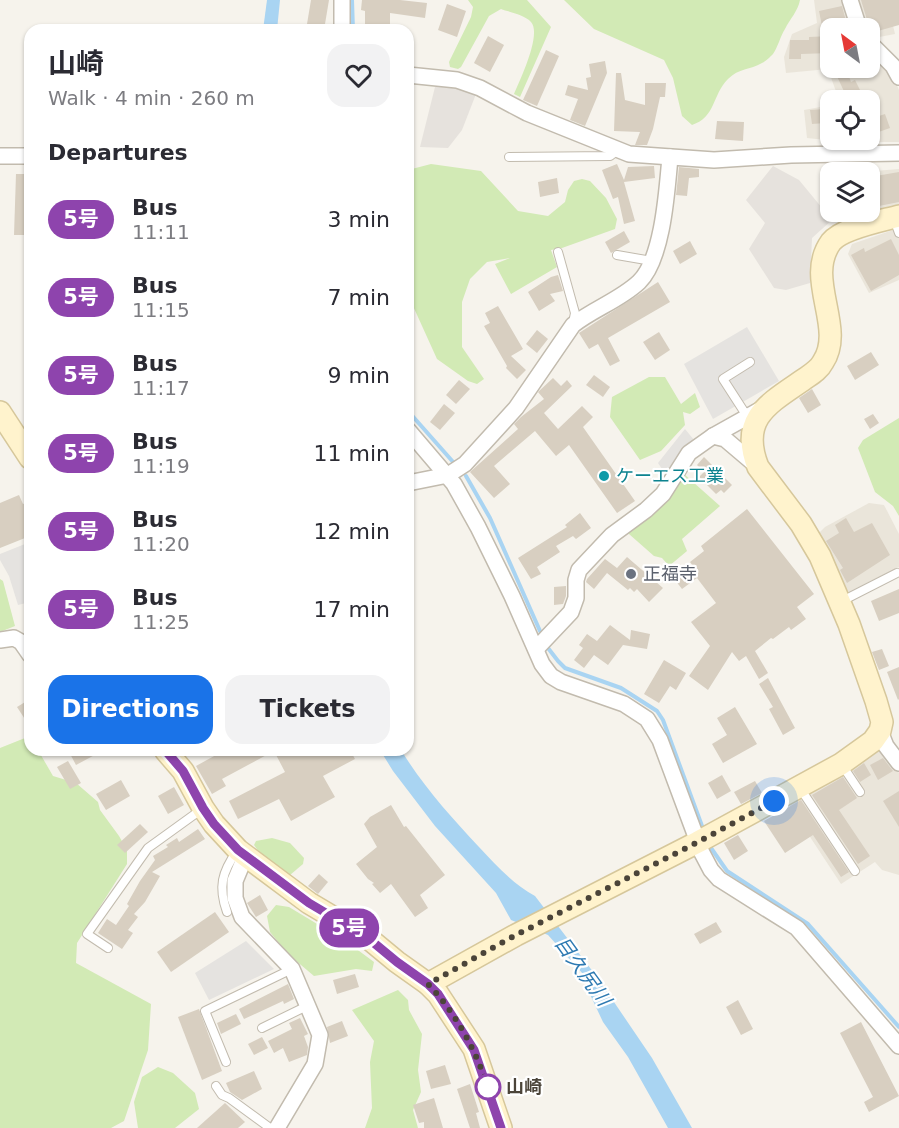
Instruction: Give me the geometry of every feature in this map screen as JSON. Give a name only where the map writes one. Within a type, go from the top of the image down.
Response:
[{"type":"street","points":[[342,0],[342,24]]},
{"type":"street","points":[[850,0],[856,18]]},
{"type":"street","points":[[880,53],[893,66],[899,77]]},
{"type":"street","points":[[414,76],[457,80],[480,88],[527,113],[630,154],[714,160],[791,155],[899,153]]},
{"type":"street","points":[[0,156],[24,156]]},
{"type":"street","points":[[414,482],[448,475],[465,464],[516,408],[573,325],[639,281],[652,261],[666,201],[670,157]]},
{"type":"street","points":[[536,649],[571,612],[576,598],[576,580],[579,570],[612,535],[646,510],[663,494],[688,453],[713,436],[755,415],[823,364],[828,353],[830,339],[821,274],[825,252],[833,240],[845,232],[897,222]]},
{"type":"street","points":[[0,412],[24,449]]},
{"type":"street","points":[[755,415],[751,444],[758,467]]},
{"type":"street","points":[[428,984],[516,935],[698,842],[841,764],[873,741],[880,731],[882,722],[876,701],[820,556],[807,534],[758,467],[725,438],[713,436]]},
{"type":"street","points":[[414,437],[448,475],[478,527],[542,664],[551,676],[561,682],[624,704],[647,719],[660,740],[698,842],[711,870],[719,879],[796,928],[897,1041]]},
{"type":"street","points":[[0,640],[14,638],[24,646]]},
{"type":"street","points":[[880,731],[886,746],[899,763]]},
{"type":"street","points":[[170,756],[183,771],[214,824],[242,853],[309,903],[368,938],[428,984],[457,1021],[474,1050],[501,1128]]},
{"type":"street","points":[[242,853],[235,881],[235,898],[242,917],[292,969],[320,1035],[315,1064],[277,1128]]},
{"type":"lane","points":[[509,157],[610,156],[618,150]]},
{"type":"lane","points":[[558,252],[575,313],[573,325]]},
{"type":"lane","points":[[617,255],[652,261]]},
{"type":"lane","points":[[750,362],[723,379],[742,410],[755,415]]},
{"type":"lane","points":[[839,602],[897,573]]},
{"type":"lane","points":[[841,764],[860,792]]},
{"type":"lane","points":[[799,787],[855,871]]},
{"type":"lane","points":[[108,948],[87,934],[148,848],[203,808]]},
{"type":"lane","points":[[227,912],[222,900],[223,875],[242,853]]},
{"type":"lane","points":[[226,1062],[205,1011],[292,969]]},
{"type":"lane","points":[[262,1028],[308,1006]]},
{"type":"lane","points":[[216,1086],[222,1095],[270,1128]]},
{"type":"shaded area","points":[[814,0],[843,0],[848,18],[820,18],[820,70],[786,73],[784,57],[792,34],[817,23]]},
{"type":"shaded area","points":[[856,0],[887,0],[895,34],[880,37],[880,18],[862,18]]},
{"type":"shaded area","points":[[880,59],[889,67],[899,90],[899,142],[880,142],[880,90],[835,90],[831,78],[880,78]]},
{"type":"shaded area","points":[[435,87],[460,87],[476,94],[462,130],[448,148],[420,147]]},
{"type":"shaded area","points":[[820,107],[820,139],[807,138],[804,110]]},
{"type":"shaded area","points":[[773,166],[799,180],[820,205],[820,222],[830,222],[812,238],[810,283],[786,290],[774,288],[749,249],[765,223],[746,200]]},
{"type":"shaded area","points":[[899,169],[899,206],[880,211],[880,171]]},
{"type":"shaded area","points":[[899,228],[899,280],[869,293],[848,254],[852,244]]},
{"type":"shaded area","points":[[747,327],[779,381],[713,419],[684,364]]},
{"type":"shaded area","points":[[685,429],[694,440],[683,451],[668,478],[658,463]]},
{"type":"shaded area","points":[[869,503],[884,505],[899,534],[899,567],[849,592],[845,590],[818,534],[825,527]]},
{"type":"shaded area","points":[[24,544],[24,604],[18,605],[9,576],[0,560],[0,554]]},
{"type":"shaded area","points":[[876,749],[883,751],[899,773],[899,875],[882,870],[875,862],[841,884],[787,802]]},
{"type":"shaded area","points":[[246,941],[274,969],[209,1000],[195,973]]},
{"type":"green space","points":[[468,0],[527,0],[551,27],[520,97],[514,94],[529,57],[534,36],[531,22],[521,16],[501,9],[489,16],[461,67],[458,69],[450,67],[449,62],[471,17],[473,7]]},
{"type":"green space","points":[[564,0],[800,0],[773,54],[758,65],[736,73],[728,79],[706,117],[692,125],[682,116],[673,78],[664,60],[594,29]]},
{"type":"green space","points":[[431,164],[481,171],[518,211],[548,216],[565,202],[568,190],[574,181],[582,179],[590,181],[606,198],[617,219],[615,229],[551,250],[557,267],[511,294],[495,264],[510,258],[487,262],[470,279],[462,302],[462,347],[484,379],[477,384],[468,381],[437,359],[414,308],[414,168]]},
{"type":"green space","points":[[649,377],[665,377],[681,404],[695,393],[700,407],[690,414],[683,412],[685,425],[661,451],[640,460],[610,417],[612,397]]},
{"type":"green space","points":[[899,418],[899,516],[893,506],[875,492],[858,448],[863,440]]},
{"type":"green space","points":[[684,474],[720,506],[682,539],[687,551],[669,566],[662,558],[654,556],[629,534],[628,529]]},
{"type":"green space","points":[[0,579],[3,581],[15,626],[0,632]]},
{"type":"green space","points":[[24,738],[24,756],[41,756],[53,776],[76,783],[98,802],[100,810],[127,850],[127,864],[77,943],[76,963],[151,1004],[148,1050],[124,1121],[111,1128],[0,1128],[0,748]]},
{"type":"green space","points":[[272,838],[290,843],[304,858],[303,864],[290,875],[259,852],[254,845],[256,841]]},
{"type":"green space","points":[[276,905],[289,907],[347,942],[374,962],[372,971],[356,969],[314,976],[288,954],[270,932],[267,916]]},
{"type":"green space","points":[[398,990],[408,1000],[409,1010],[422,1034],[418,1070],[421,1092],[413,1110],[418,1128],[365,1128],[372,1108],[370,1062],[374,1041],[352,1010]]},
{"type":"green space","points":[[158,1067],[173,1073],[195,1093],[199,1109],[175,1128],[138,1128],[134,1102],[142,1077]]},
{"type":"water","points":[[267,0],[280,0],[278,24],[264,24]]},
{"type":"water","name":"目久尻川","points":[[384,756],[405,756],[428,789],[469,836],[505,874],[535,896],[597,977],[652,1058],[692,1128],[668,1128],[628,1057],[603,1022],[583,974],[548,935],[511,920],[496,893],[435,826]]},
{"type":"building","points":[[311,0],[329,0],[325,24],[307,24]]},
{"type":"building","points":[[362,0],[427,3],[425,18],[390,13],[390,24],[365,24],[365,11],[361,10]]},
{"type":"building","points":[[861,0],[899,0],[899,25],[880,30],[880,18],[866,18]]},
{"type":"building","points":[[447,4],[466,11],[457,37],[438,30]]},
{"type":"building","points":[[842,6],[845,18],[820,18],[819,11]]},
{"type":"building","points":[[488,36],[504,45],[490,72],[474,63]]},
{"type":"building","points":[[820,36],[820,53],[801,54],[801,59],[789,59],[790,40],[809,40],[809,37]]},
{"type":"building","points":[[546,50],[559,56],[537,106],[523,100]]},
{"type":"building","points":[[605,61],[607,73],[585,126],[570,120],[578,99],[565,95],[568,85],[588,90],[586,78],[591,77],[589,64]]},
{"type":"building","points":[[616,73],[621,73],[625,100],[645,105],[645,83],[666,83],[665,97],[660,97],[647,145],[635,145],[640,132],[614,131]]},
{"type":"building","points":[[838,78],[850,78],[851,82],[855,80],[860,90],[843,90]]},
{"type":"building","points":[[820,109],[820,123],[812,124],[810,110]]},
{"type":"building","points":[[885,114],[890,128],[880,132],[880,116]]},
{"type":"building","points":[[717,121],[744,122],[743,141],[715,139]]},
{"type":"building","points":[[617,164],[624,180],[628,167],[654,166],[655,178],[624,182],[635,221],[624,224],[618,197],[613,199],[602,170]]},
{"type":"building","points":[[679,167],[699,169],[699,177],[689,178],[687,196],[676,195]]},
{"type":"building","points":[[899,172],[899,202],[880,206],[880,175]]},
{"type":"building","points":[[16,174],[24,174],[24,235],[14,235]]},
{"type":"building","points":[[557,178],[559,193],[540,197],[538,182]]},
{"type":"building","points":[[624,231],[630,242],[611,253],[605,242]]},
{"type":"building","points":[[891,239],[899,255],[899,275],[871,291],[851,255],[864,248],[865,252]]},
{"type":"building","points":[[690,241],[697,254],[680,264],[673,251]]},
{"type":"building","points":[[558,275],[563,291],[550,294],[555,301],[539,311],[528,292]]},
{"type":"building","points":[[658,282],[670,302],[608,338],[620,361],[610,366],[598,344],[589,349],[579,333]]},
{"type":"building","points":[[498,306],[523,349],[511,356],[526,370],[517,379],[506,368],[507,366],[484,326],[490,323],[485,313]]},
{"type":"building","points":[[537,330],[548,339],[537,353],[526,344]]},
{"type":"building","points":[[659,332],[670,350],[655,360],[643,342]]},
{"type":"building","points":[[871,352],[879,365],[855,380],[847,366]]},
{"type":"building","points":[[594,375],[610,387],[603,397],[586,385]]},
{"type":"building","points":[[553,378],[561,386],[567,380],[572,386],[544,413],[558,429],[582,406],[593,417],[583,427],[635,501],[617,513],[569,445],[556,456],[535,431],[494,466],[510,484],[494,498],[470,472],[518,429],[514,424],[544,399],[538,392]]},
{"type":"building","points":[[459,380],[470,389],[456,404],[446,395]]},
{"type":"building","points":[[812,389],[821,405],[808,413],[799,398]]},
{"type":"building","points":[[444,404],[455,413],[440,430],[430,422]]},
{"type":"building","points":[[873,414],[879,423],[870,429],[864,419]]},
{"type":"building","points":[[704,457],[732,485],[724,493],[721,490],[716,494],[699,477],[704,472],[697,465]]},
{"type":"building","points":[[19,495],[24,504],[24,538],[0,548],[0,503]]},
{"type":"building","points":[[747,509],[814,594],[797,607],[806,619],[791,630],[789,627],[773,639],[771,638],[755,651],[768,673],[759,679],[746,656],[739,661],[732,652],[708,690],[689,676],[710,646],[691,622],[716,603],[697,578],[682,589],[675,580],[693,566],[690,562],[704,551],[701,546]]},
{"type":"building","points":[[580,513],[591,528],[576,539],[573,536],[556,546],[560,552],[537,567],[541,574],[531,579],[518,558],[567,527],[565,525]]},
{"type":"building","points":[[846,518],[854,532],[872,523],[890,555],[847,583],[840,570],[843,568],[826,541],[839,533],[835,525]]},
{"type":"building","points":[[627,557],[663,588],[649,602],[637,589],[634,592],[630,588],[628,590],[607,573],[594,589],[586,582],[605,559],[617,568]]},
{"type":"building","points":[[566,586],[563,604],[554,605],[554,587]]},
{"type":"building","points":[[899,589],[899,613],[879,621],[871,601]]},
{"type":"building","points":[[610,625],[630,640],[631,630],[650,634],[647,649],[623,645],[608,665],[594,655],[584,668],[574,660],[583,648],[579,645],[587,634],[597,641]]},
{"type":"building","points":[[882,649],[889,666],[879,670],[872,652]]},
{"type":"building","points":[[664,660],[686,673],[676,690],[670,686],[659,703],[644,694]]},
{"type":"building","points":[[899,667],[899,699],[898,700],[887,672]]},
{"type":"building","points":[[768,678],[795,728],[783,735],[769,709],[773,707],[759,684]]},
{"type":"building","points":[[24,703],[24,718],[17,707]]},
{"type":"building","points":[[735,707],[757,744],[723,763],[712,744],[727,735],[717,718]]},
{"type":"building","points":[[71,756],[93,756],[76,765]]},
{"type":"building","points":[[214,756],[265,756],[222,779],[226,786],[212,794],[196,766]]},
{"type":"building","points":[[277,756],[353,756],[355,759],[323,776],[335,797],[291,821],[279,799],[238,819],[229,801],[285,772]]},
{"type":"building","points":[[883,758],[893,771],[878,780],[870,765]]},
{"type":"building","points":[[68,761],[81,783],[70,789],[57,767]]},
{"type":"building","points":[[864,763],[871,775],[860,782],[853,771]]},
{"type":"building","points":[[722,775],[731,791],[717,799],[708,783]]},
{"type":"building","points":[[843,777],[857,798],[839,810],[870,856],[858,864],[812,795]]},
{"type":"building","points":[[121,780],[130,796],[106,810],[96,794]]},
{"type":"building","points":[[755,781],[762,793],[741,804],[734,792]]},
{"type":"building","points":[[174,787],[184,805],[168,814],[158,796]]},
{"type":"building","points":[[899,791],[899,827],[883,801]]},
{"type":"building","points":[[801,800],[849,872],[841,877],[813,835],[785,853],[764,821]]},
{"type":"building","points":[[391,805],[404,827],[406,826],[445,875],[420,895],[428,908],[415,917],[391,884],[380,893],[356,864],[377,847],[364,824],[370,817]]},
{"type":"building","points":[[140,824],[148,832],[125,853],[117,845]]},
{"type":"building","points":[[198,829],[205,839],[152,872],[160,876],[145,902],[134,914],[138,917],[128,930],[133,933],[122,949],[98,933],[107,919],[116,925],[129,906],[127,904],[140,881],[155,860],[153,856],[177,838],[179,842]]},
{"type":"building","points":[[738,835],[748,851],[734,860],[724,843]]},
{"type":"building","points":[[319,874],[328,882],[318,894],[308,886]]},
{"type":"building","points":[[260,895],[268,910],[256,917],[247,903]]},
{"type":"building","points":[[215,912],[229,932],[171,972],[157,952]]},
{"type":"building","points":[[716,922],[722,932],[700,944],[694,934]]},
{"type":"building","points":[[355,974],[359,987],[337,994],[333,980]]},
{"type":"building","points":[[288,984],[294,999],[284,1004],[283,1001],[244,1019],[239,1009]]},
{"type":"building","points":[[738,1000],[753,1029],[741,1035],[726,1007]]},
{"type":"building","points":[[199,1009],[222,1071],[202,1080],[178,1017]]},
{"type":"building","points":[[236,1014],[241,1024],[221,1034],[217,1023]]},
{"type":"building","points":[[300,1018],[308,1034],[304,1036],[308,1047],[307,1055],[289,1062],[283,1048],[274,1053],[268,1041],[292,1029],[289,1023]]},
{"type":"building","points":[[342,1021],[348,1036],[330,1043],[327,1027]]},
{"type":"building","points":[[861,1022],[899,1096],[869,1112],[864,1102],[873,1097],[840,1033]]},
{"type":"building","points":[[262,1037],[268,1048],[254,1055],[248,1044]]},
{"type":"building","points":[[445,1065],[451,1084],[431,1089],[426,1071]]},
{"type":"building","points":[[254,1071],[262,1089],[242,1100],[230,1092],[226,1083]]},
{"type":"building","points":[[470,1084],[479,1112],[476,1113],[480,1128],[470,1128],[457,1089]]},
{"type":"building","points":[[434,1098],[443,1128],[424,1128],[424,1122],[419,1123],[413,1105]]},
{"type":"building","points":[[225,1103],[245,1122],[238,1128],[197,1128]]},
{"type":"waterway","points":[[352,0],[353,24]]},
{"type":"waterway","points":[[414,418],[454,463]]},
{"type":"waterway","points":[[466,476],[490,518],[540,631]]},
{"type":"waterway","points":[[548,648],[565,668],[621,688],[657,711],[663,720],[702,826]]},
{"type":"waterway","points":[[711,848],[727,871],[808,924],[899,1027]]},
{"type":"bus line","name":"5号","points":[[172,756],[214,824],[238,850],[309,903],[368,938],[438,994],[474,1050],[501,1128]]},
{"type":"place","name":"ケーエス工業","points":[[604,476]]},
{"type":"place","name":"正福寺","points":[[631,574]]},
{"type":"place","name":"山崎","points":[[488,1087]]},
{"type":"route","points":[[488,1087],[474,1050],[457,1021],[428,984],[516,935],[774,801]]}]
